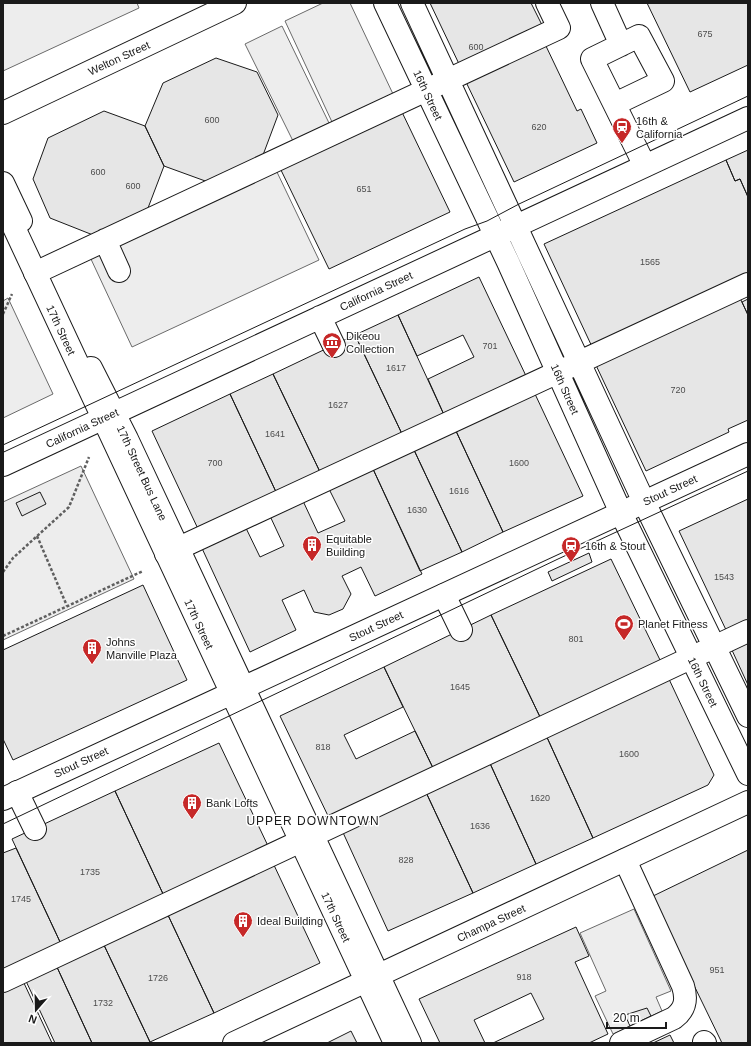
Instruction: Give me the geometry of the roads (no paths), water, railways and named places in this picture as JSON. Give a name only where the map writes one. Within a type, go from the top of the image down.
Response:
[{"type":"street","name":"Welton Street","points":[[3,113],[235,3]]},
{"type":"street","name":"16th Street","points":[[385,3],[508,262],[557,373],[622,513],[748,774]]},
{"type":"street","points":[[412,3],[644,502],[748,716]]},
{"type":"street","points":[[3,183],[40,271],[425,89],[558,28],[547,3]]},
{"type":"street","points":[[602,3],[621,44]]},
{"type":"street","points":[[614,104],[663,81],[639,36],[592,59],[614,104],[645,166]]},
{"type":"street","name":"California Street","points":[[3,464],[748,118]]},
{"type":"street","name":"17th Street","points":[[3,204],[40,271],[372,979],[410,1043]]},
{"type":"street","points":[[105,240],[120,271]]},
{"type":"street","points":[[172,552],[748,284]]},
{"type":"street","points":[[320,317],[334,346]]},
{"type":"street","name":"Stout Street","points":[[10,796],[748,454]]},
{"type":"street","points":[[444,595],[461,630]]},
{"type":"street","points":[[3,981],[748,631]]},
{"type":"street","name":"17th Street","points":[[237,690],[258,720],[306,839]]},
{"type":"street","points":[[10,796],[35,829]]},
{"type":"street","name":"Champa Street","points":[[234,1043],[748,802]]},
{"type":"street","points":[[621,1043],[674,1018],[680,1014],[686,1000],[683,986],[625,860]]},
{"type":"street","name":"17th Street","points":[[372,979],[395,1043]]},
{"type":"tram line","points":[[3,445],[465,229],[487,221],[519,204],[748,96]]},
{"type":"tram line","points":[[3,824],[558,559],[748,471]]},
{"type":"place","name":"16th & California","points":[[622,144]]},
{"type":"place","name":"Dikeou Collection","points":[[332,359]]},
{"type":"place","name":"Equitable Building","points":[[312,562]]},
{"type":"place","name":"16th & Stout","points":[[571,563]]},
{"type":"place","name":"Planet Fitness","points":[[624,641]]},
{"type":"place","name":"Johns Manville Plaza","points":[[92,665]]},
{"type":"place","name":"Bank Lofts","points":[[192,820]]},
{"type":"place","name":"Ideal Building","points":[[243,938]]},
{"type":"district","name":"UPPER DOWNTOWN","points":[[313,821]]}]
